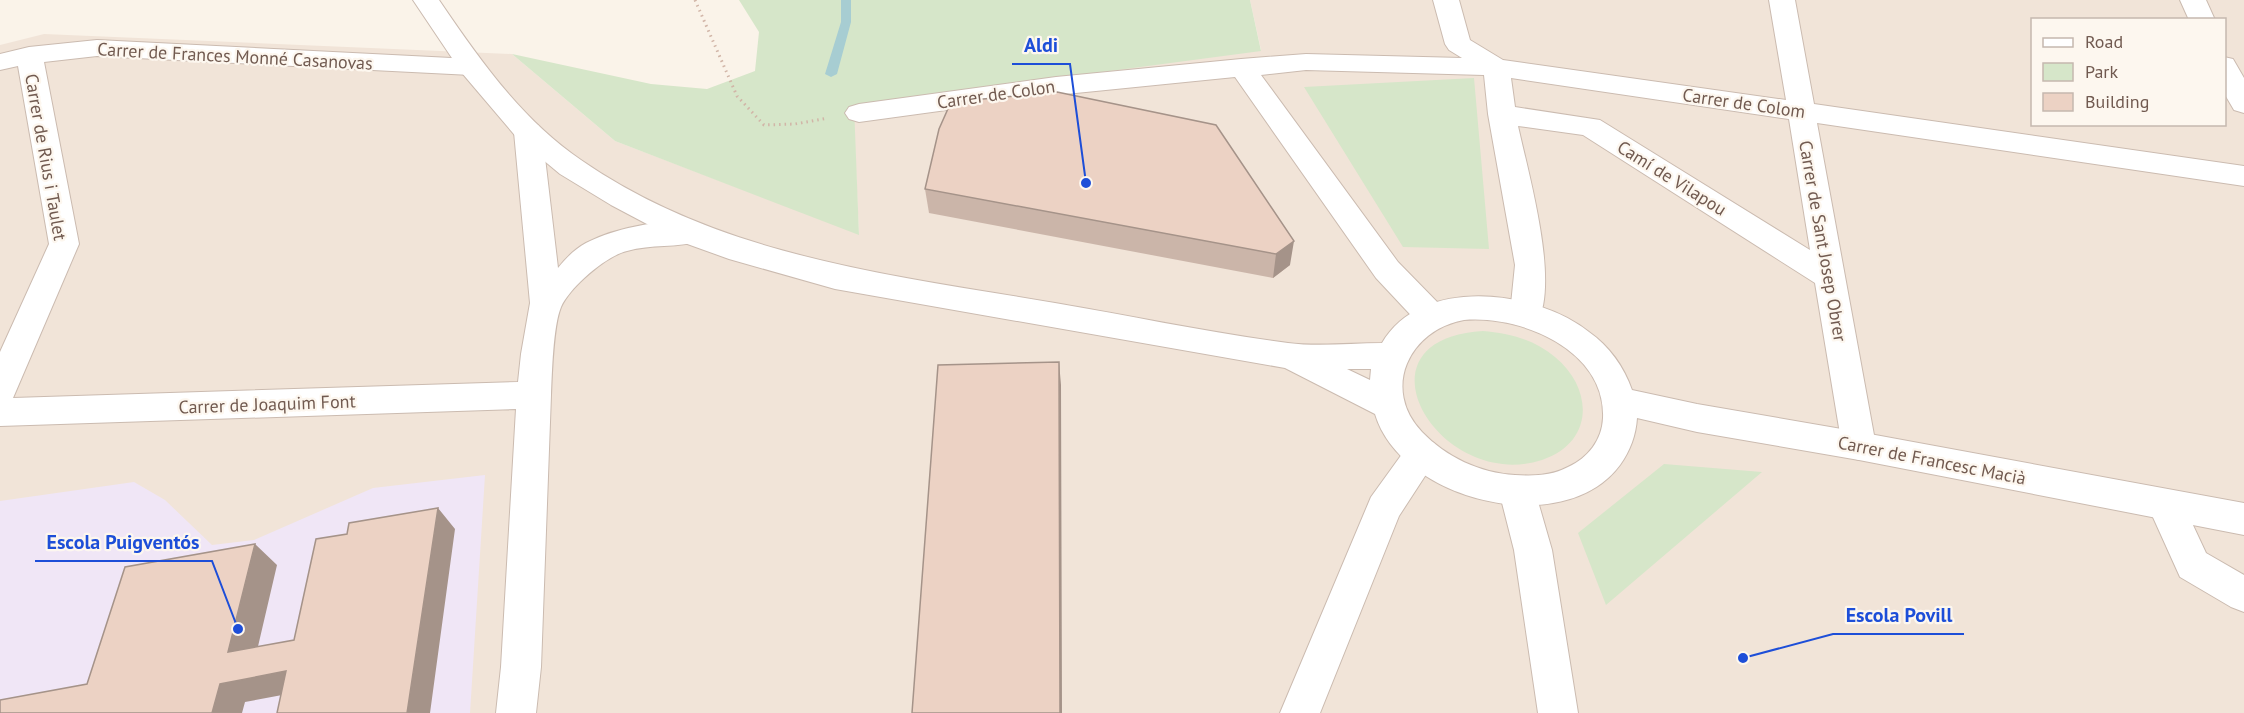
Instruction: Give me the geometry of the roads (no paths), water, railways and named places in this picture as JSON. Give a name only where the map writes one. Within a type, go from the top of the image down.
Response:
[{"type":"street","points":[[426,0],[471,67],[528,132],[570,167],[621,198],[690,233],[740,251],[835,277],[1290,356],[1391,356]]},
{"type":"street","points":[[1446,0],[1458,44],[1496,67],[1502,114],[1531,265],[1526,314]]},
{"type":"street","name":"Carrer de Sant Josep Obrer","points":[[1782,0],[1858,446]]},
{"type":"street","points":[[2193,0],[2201,18]]},
{"type":"street","name":"Carrer de Frances Monné Casanovas","points":[[0,62],[29,55],[97,48],[471,67]]},
{"type":"street","name":"Carrer de Rius i Taulet","points":[[0,390],[64,244],[29,55]]},
{"type":"street","name":"Carrer de Colom","points":[[1242,67],[1306,62],[1496,67],[2244,176]]},
{"type":"street","points":[[1242,67],[1387,270],[1432,317]]},
{"type":"street","name":"Carrer de Colon","points":[[859,113],[1056,86],[1242,67]]},
{"type":"street","points":[[2226,69],[2244,104]]},
{"type":"street","name":"Camí de Vilapou","points":[[1502,114],[1590,127],[1830,277]]},
{"type":"street","points":[[516,713],[521,667],[537,354],[546,303],[528,132]]},
{"type":"street","points":[[546,303],[579,267],[601,249],[636,237],[690,233]]},
{"type":"street","points":[[1492,308],[1526,314],[1569,334],[1602,364],[1613,382],[1620,401],[1621,427],[1612,452],[1596,470],[1575,483],[1547,490],[1517,491],[1491,488],[1465,480],[1442,468],[1407,438],[1389,405],[1385,380],[1391,356],[1407,333],[1432,317],[1460,309],[1492,308]]},
{"type":"street","points":[[1290,356],[1389,405]]},
{"type":"street","name":"Carrer de Joaquim Font","points":[[0,412],[534,395]]},
{"type":"street","name":"Carrer de Francesc Macià","points":[[1620,401],[1696,418],[1858,446],[2244,519]]},
{"type":"street","points":[[1300,713],[1384,508],[1422,453]]},
{"type":"street","points":[[1517,491],[1533,550],[1557,713]]},
{"type":"street","points":[[2165,504],[2193,565],[2244,595]]},
{"type":"waterway","points":[[831,74],[846,22],[846,0]]},
{"type":"place","name":"Aldi","points":[[1086,183]]},
{"type":"place","name":"Escola Puigventós","points":[[238,629]]},
{"type":"place","name":"Escola Povill","points":[[1743,658]]}]
